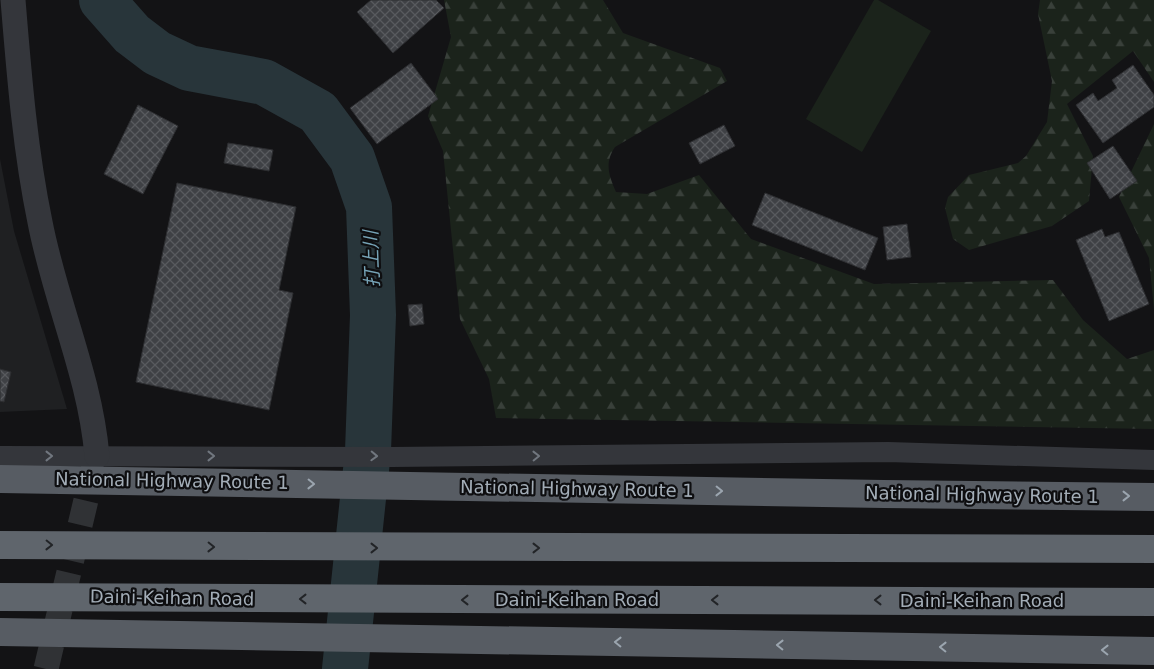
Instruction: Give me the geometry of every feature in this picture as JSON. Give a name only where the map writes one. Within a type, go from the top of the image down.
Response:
[{"type":"highway","name":"National Highway Route 1","points":[[0,479],[1154,497]]},
{"type":"highway","points":[[0,545],[1154,549]]},
{"type":"highway","name":"Daini-Keihan Road","points":[[0,597],[1154,602]]},
{"type":"highway","points":[[0,632],[1154,651]]},
{"type":"street","points":[[13,0],[18,71],[40,222],[94,419],[97,456]]},
{"type":"street","points":[[0,456],[392,457],[888,452],[1154,460]]},
{"type":"shaded area","points":[[0,159],[14,231],[67,409],[0,412]]},
{"type":"green space","points":[[444,0],[603,0],[623,33],[720,68],[727,81],[615,147],[610,159],[609,170],[616,192],[647,194],[699,175],[751,239],[874,284],[1053,280],[1083,320],[1127,359],[1154,350],[1154,429],[496,418],[489,379],[460,319],[443,151],[428,116],[451,37]]},
{"type":"green space","points":[[874,0],[878,0],[931,31],[862,152],[806,119]]},
{"type":"green space","points":[[1040,0],[1154,0],[1154,82],[1133,51],[1067,104],[1093,156],[1089,201],[1052,226],[969,250],[953,239],[945,208],[948,197],[969,175],[1018,163],[1026,156],[1047,122],[1052,81],[1038,14]]},
{"type":"green space","points":[[1154,124],[1154,310],[1149,258],[1119,197]]},
{"type":"building","points":[[371,0],[436,0],[444,8],[393,53],[357,12]]},
{"type":"building","points":[[411,63],[438,99],[377,144],[350,108]]},
{"type":"building","points":[[1133,65],[1154,95],[1154,107],[1103,143],[1076,105],[1093,93],[1098,101],[1117,88],[1112,80]]},
{"type":"building","points":[[138,105],[178,126],[143,194],[104,174]]},
{"type":"building","points":[[724,125],[735,146],[700,164],[689,143]]},
{"type":"building","points":[[228,143],[273,150],[269,171],[224,163]]},
{"type":"building","points":[[1113,146],[1137,181],[1110,199],[1087,163]]},
{"type":"building","points":[[177,183],[296,207],[279,290],[293,293],[269,410],[136,382]]},
{"type":"building","points":[[765,193],[878,238],[865,270],[752,225]]},
{"type":"building","points":[[907,224],[911,257],[887,260],[883,227]]},
{"type":"building","points":[[1102,229],[1105,237],[1119,232],[1149,304],[1109,321],[1076,240]]},
{"type":"building","points":[[422,304],[424,324],[410,326],[408,305]]},
{"type":"building","points":[[0,369],[11,372],[4,402],[0,401]]},
{"type":"waterway","name":"打上川","points":[[102,0],[132,34],[157,53],[189,68],[264,82],[318,112],[352,158],[369,207],[373,315],[368,451],[345,669]]},
{"type":"tunnel","points":[[46,669],[95,462]]}]
